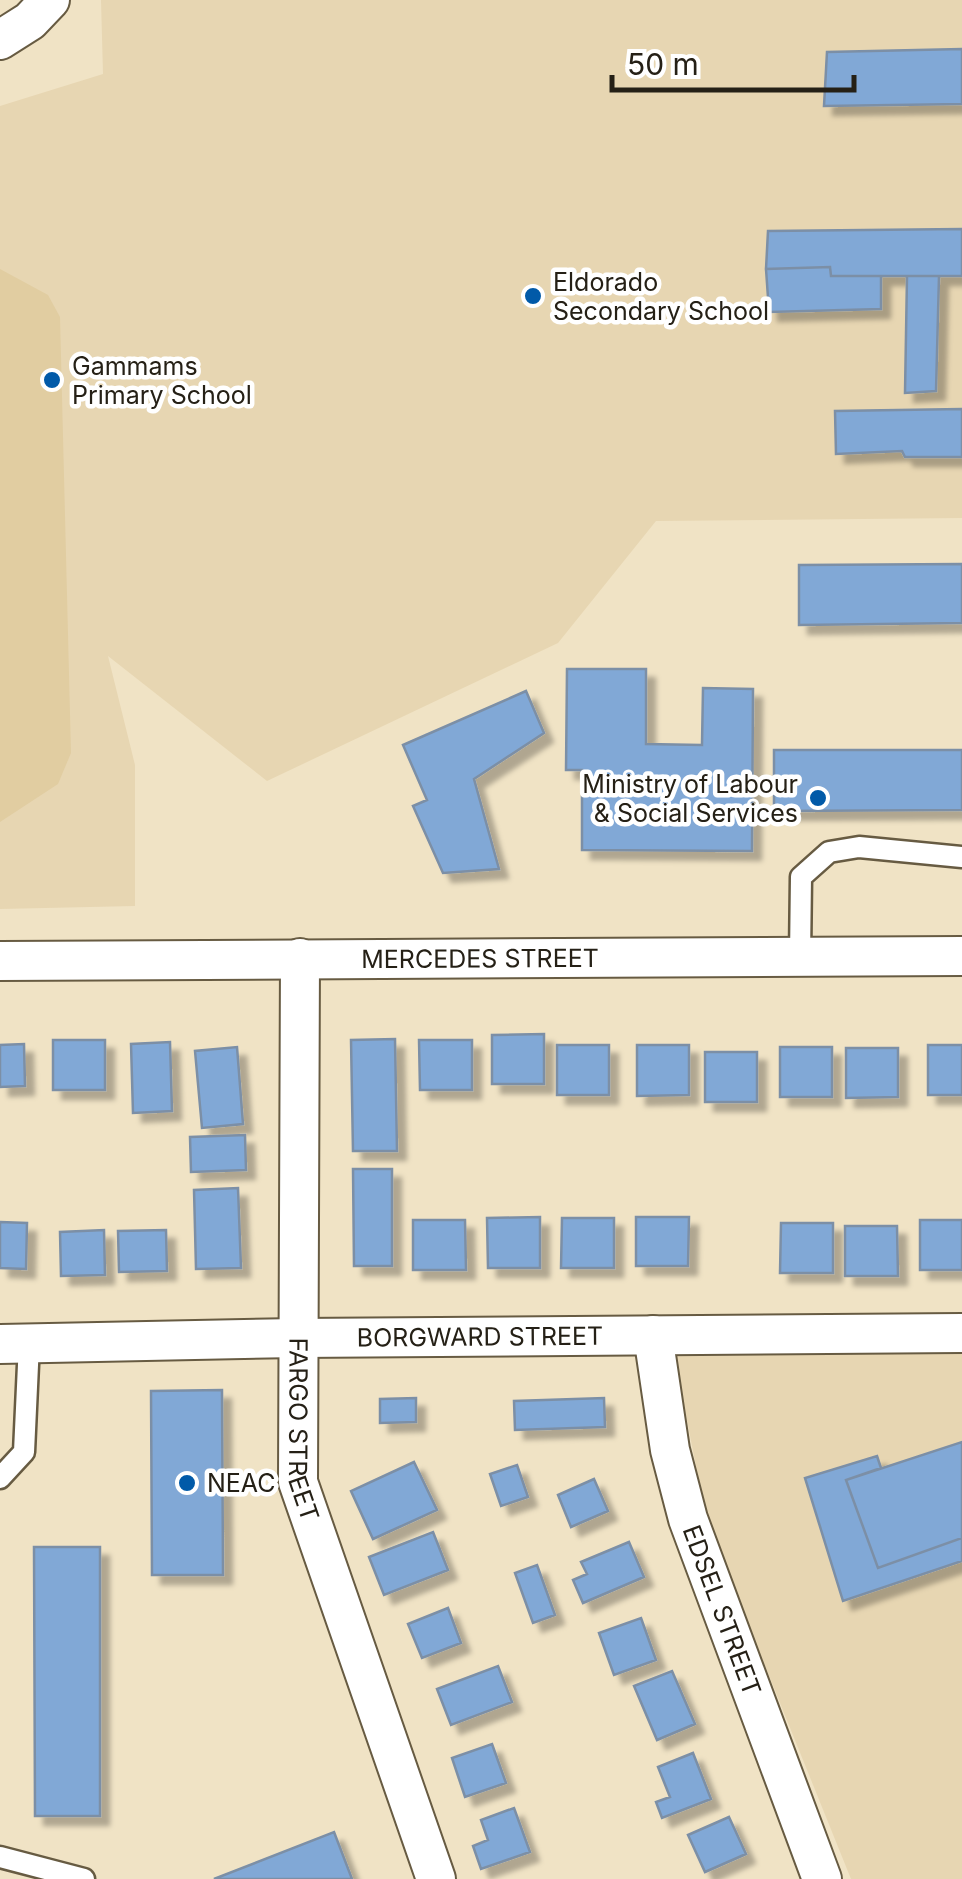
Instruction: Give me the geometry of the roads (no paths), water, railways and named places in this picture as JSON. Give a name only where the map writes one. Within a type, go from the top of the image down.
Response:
[{"type":"street","points":[[0,40],[30,21],[50,0]]},
{"type":"street","name":"MERCEDES STREET","points":[[0,961],[962,956]]},
{"type":"street","name":"FARGO STREET","points":[[300,958],[300,1492],[436,1879]]},
{"type":"street","name":"BORGWARD STREET","points":[[15,1344],[653,1334],[962,1334]]},
{"type":"street","name":"EDSEL STREET","points":[[653,1334],[670,1450],[683,1503],[822,1879]]},
{"type":"lane","points":[[800,957],[801,877],[828,852],[860,847],[962,857]]},
{"type":"lane","points":[[0,1478],[24,1452],[15,1344]]},
{"type":"lane","points":[[0,1856],[84,1879]]},
{"type":"place","name":"Eldorado Secondary School","points":[[533,296]]},
{"type":"place","name":"Gammams Primary School","points":[[52,380]]},
{"type":"place","name":"Ministry of Labour & Social Services","points":[[818,798]]},
{"type":"place","name":"NEAC","points":[[187,1483]]}]
